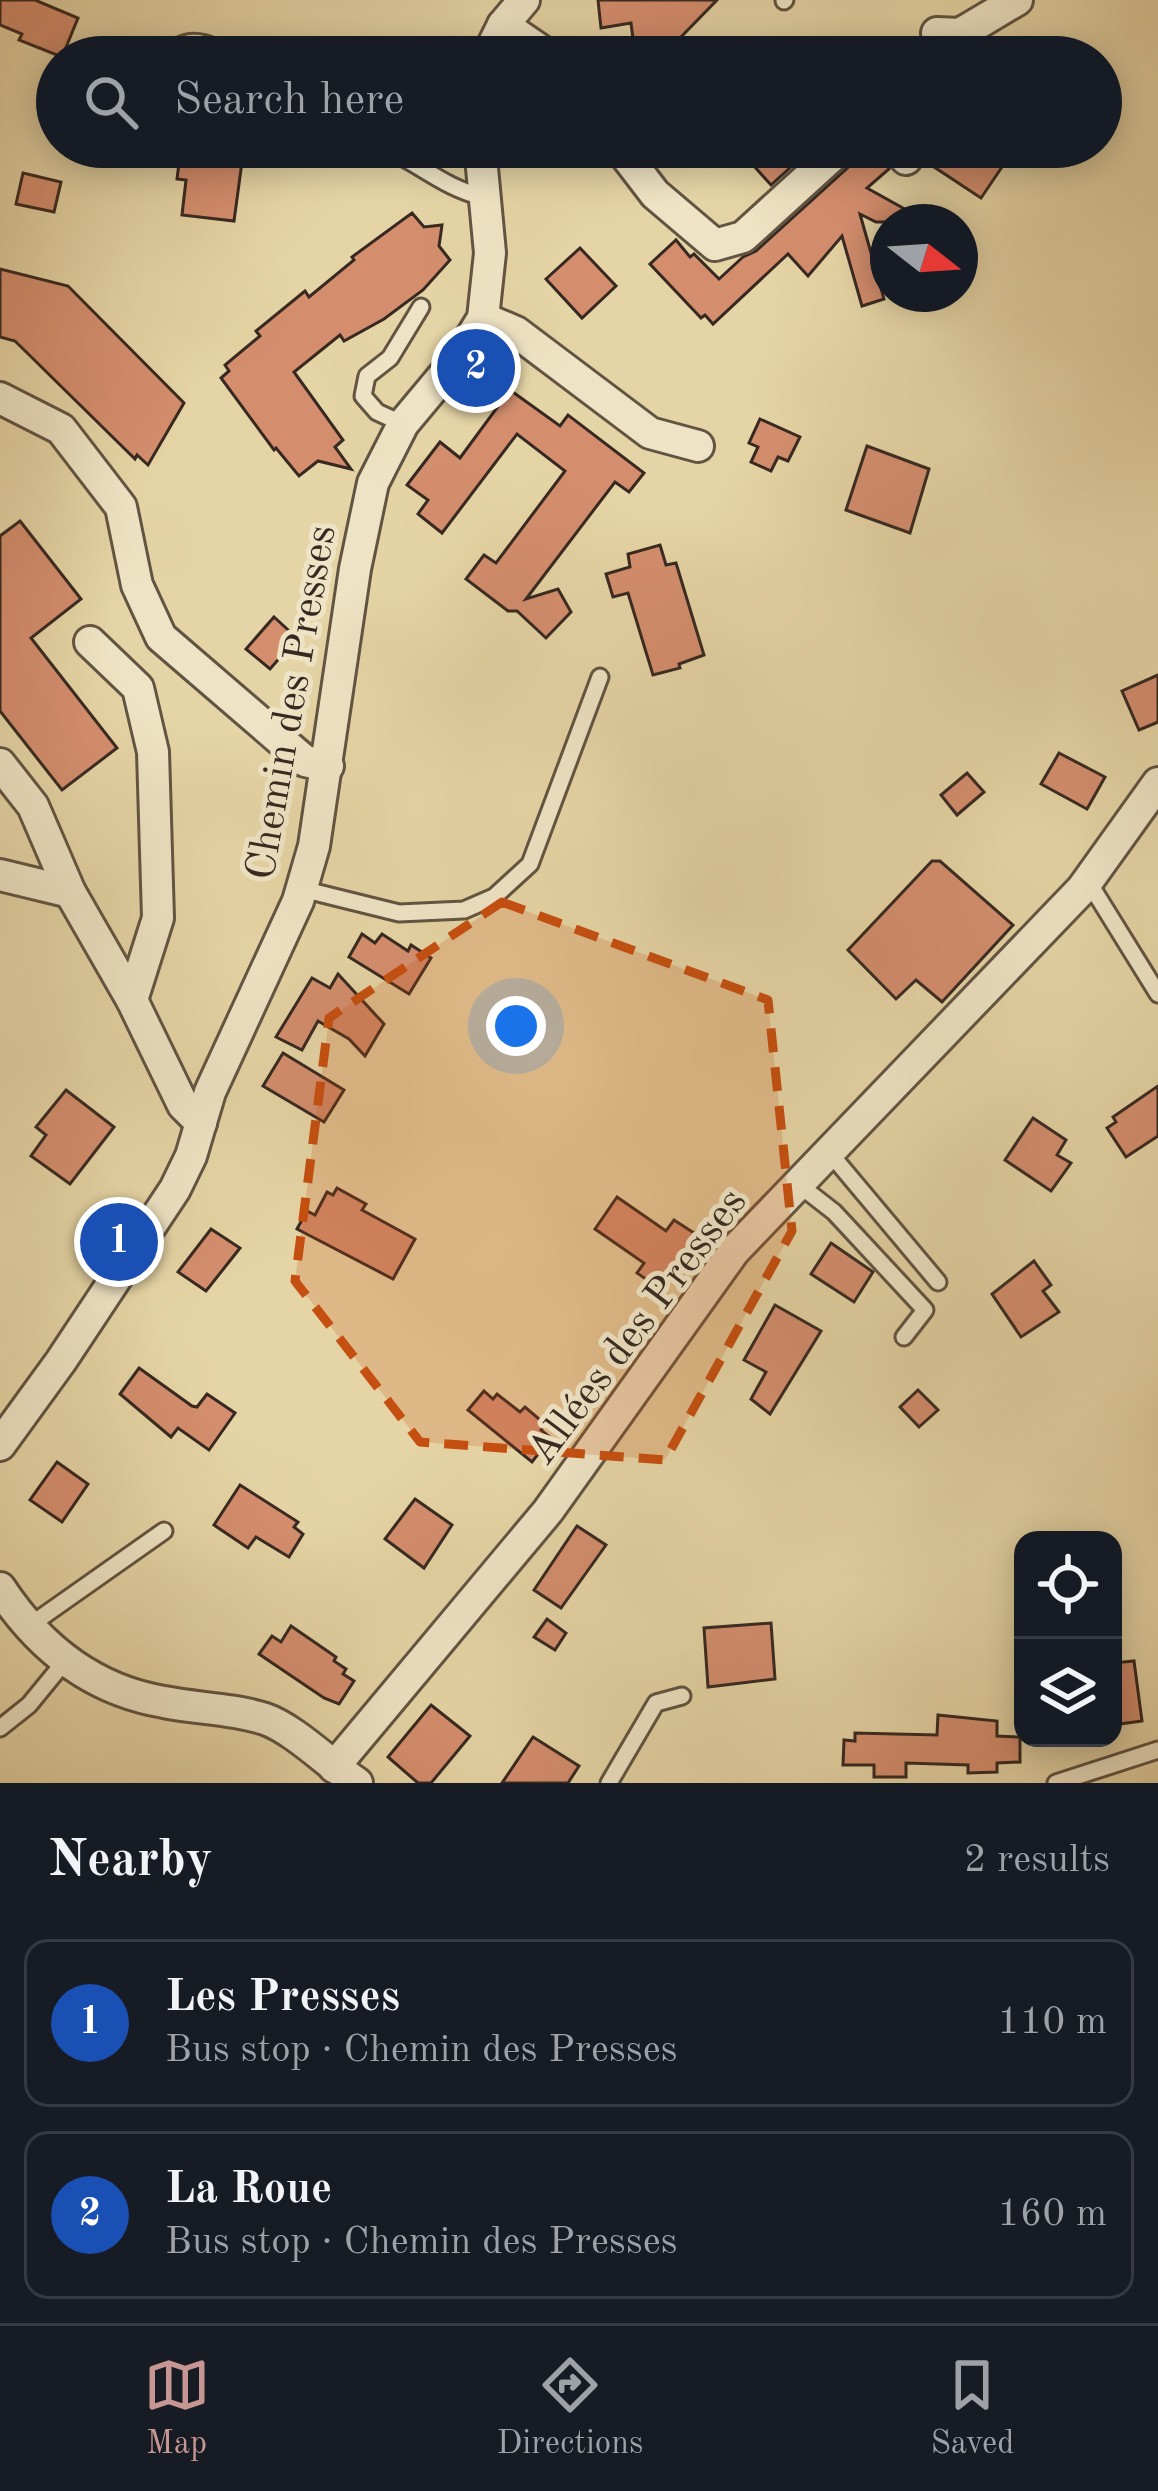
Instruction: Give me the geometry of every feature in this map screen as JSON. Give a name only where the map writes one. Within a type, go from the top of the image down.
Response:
[{"type":"street","points":[[498,36],[524,0]]},
{"type":"street","points":[[937,33],[960,34],[1017,0]]},
{"type":"street","points":[[503,25],[519,36]]},
{"type":"street","name":"Chemin des Presses","points":[[0,1445],[175,1189],[210,1092],[302,889],[328,766],[362,524],[385,453],[483,318],[490,253],[482,168]]},
{"type":"street","points":[[635,168],[655,194],[715,244],[743,237],[819,168]]},
{"type":"street","points":[[483,318],[516,332],[650,433],[698,446]]},
{"type":"street","points":[[0,398],[61,429],[121,507],[137,585],[161,637],[305,761],[328,766]]},
{"type":"street","points":[[90,642],[138,688],[153,752],[158,918],[132,1000]]},
{"type":"street","points":[[0,764],[33,806],[70,892],[132,1000],[183,1105],[201,1123]]},
{"type":"street","name":"Allées des Presses","points":[[350,1779],[734,1251],[1088,881],[1158,783]]},
{"type":"street","points":[[0,875],[70,892]]},
{"type":"street","points":[[0,1588],[28,1627],[65,1661],[141,1696],[272,1721],[350,1779]]},
{"type":"lane","points":[[423,168],[453,188],[484,197]]},
{"type":"lane","points":[[403,424],[377,412],[363,396],[367,376],[390,358],[421,307]]},
{"type":"lane","points":[[302,889],[398,913],[464,910],[494,897],[530,864],[600,677]]},
{"type":"lane","points":[[1088,881],[1158,994]]},
{"type":"lane","points":[[830,1152],[938,1282]]},
{"type":"lane","points":[[798,1184],[835,1212],[925,1310],[904,1337]]},
{"type":"lane","points":[[28,1627],[164,1531]]},
{"type":"lane","points":[[0,1728],[29,1705],[65,1661]]},
{"type":"lane","points":[[609,1783],[656,1702],[682,1696]]},
{"type":"lane","points":[[1056,1783],[1158,1750]]},
{"type":"highlighted area","points":[[502,902],[768,1000],[792,1231],[665,1460],[420,1442],[295,1281],[329,1018]]},
{"type":"building","points":[[0,0],[35,0],[78,18],[71,36],[36,36],[36,47],[19,40],[22,34],[0,25]]},
{"type":"building","points":[[598,0],[717,0],[682,36],[633,36],[631,23],[601,28]]},
{"type":"building","points":[[178,168],[241,168],[234,221],[182,215],[186,180],[177,179]]},
{"type":"building","points":[[756,168],[790,168],[771,185]]},
{"type":"building","points":[[847,168],[888,168],[867,188],[896,204],[870,204],[870,219],[860,214],[870,249],[870,303],[862,306],[842,236],[808,276],[788,254],[713,324],[705,315],[701,318],[650,264],[676,240],[719,279],[756,251]]},
{"type":"building","points":[[936,168],[1001,168],[981,198]]},
{"type":"building","points":[[23,173],[61,182],[54,212],[16,204]]},
{"type":"building","points":[[412,213],[424,227],[442,225],[439,246],[450,260],[423,290],[384,319],[344,341],[340,335],[294,372],[343,440],[335,447],[351,469],[318,461],[299,476],[221,378],[229,371],[225,365],[260,336],[256,331],[305,291],[309,297],[352,257]]},
{"type":"building","points":[[580,248],[616,286],[582,318],[546,279]]},
{"type":"building","points":[[0,269],[68,286],[184,403],[148,465],[137,455],[135,459],[15,341],[0,337]]},
{"type":"building","points":[[510,390],[560,426],[568,415],[644,473],[629,492],[615,482],[526,599],[558,589],[571,612],[546,638],[517,611],[508,611],[466,579],[484,555],[496,563],[565,471],[517,434],[442,533],[418,514],[428,500],[407,485],[440,442],[460,458]]},
{"type":"building","points":[[760,419],[800,437],[788,461],[778,457],[771,471],[751,462],[758,447],[749,443]]},
{"type":"building","points":[[867,446],[929,469],[910,533],[846,510]]},
{"type":"building","points":[[20,521],[81,599],[31,638],[117,748],[62,790],[0,711],[0,536]]},
{"type":"building","points":[[660,545],[666,565],[676,563],[704,655],[653,675],[628,593],[613,597],[606,574],[630,567],[628,554]]},
{"type":"building","points":[[274,617],[297,638],[270,669],[246,649]]},
{"type":"building","points":[[1158,675],[1158,722],[1139,730],[1122,691]]},
{"type":"building","points":[[1059,753],[1105,777],[1087,809],[1041,784]]},
{"type":"building","points":[[967,773],[984,792],[957,815],[941,795]]},
{"type":"building","points":[[932,861],[940,861],[1013,925],[942,1002],[916,980],[896,999],[848,950]]},
{"type":"building","points":[[362,934],[375,943],[382,934],[408,951],[411,945],[431,958],[409,994],[349,957]]},
{"type":"building","points":[[338,974],[384,1024],[365,1056],[349,1039],[318,1021],[302,1050],[276,1037],[312,978],[330,988]]},
{"type":"building","points":[[283,1053],[344,1090],[324,1122],[263,1086]]},
{"type":"building","points":[[1158,1086],[1158,1136],[1126,1157],[1107,1128],[1116,1122],[1113,1117]]},
{"type":"building","points":[[66,1090],[114,1127],[70,1184],[31,1156],[46,1135],[36,1127]]},
{"type":"building","points":[[1033,1118],[1066,1140],[1057,1155],[1071,1163],[1051,1191],[1005,1160]]},
{"type":"building","points":[[337,1188],[366,1204],[362,1210],[415,1239],[393,1279],[297,1229],[307,1211],[315,1215],[327,1192],[333,1195]]},
{"type":"building","points":[[617,1197],[666,1231],[674,1220],[697,1235],[660,1289],[637,1273],[644,1263],[595,1229]]},
{"type":"building","points":[[211,1229],[240,1248],[206,1291],[178,1272]]},
{"type":"building","points":[[831,1243],[873,1272],[854,1302],[811,1274]]},
{"type":"building","points":[[1034,1261],[1051,1285],[1043,1291],[1059,1312],[1021,1337],[992,1294]]},
{"type":"building","points":[[775,1305],[821,1331],[770,1414],[751,1399],[766,1372],[744,1360]]},
{"type":"building","points":[[139,1368],[192,1406],[197,1407],[207,1394],[235,1413],[209,1450],[178,1428],[171,1437],[120,1394]]},
{"type":"building","points":[[918,1390],[938,1410],[919,1427],[900,1407]]},
{"type":"building","points":[[484,1391],[493,1399],[497,1394],[520,1412],[525,1407],[545,1424],[541,1430],[551,1438],[532,1462],[468,1410]]},
{"type":"building","points":[[57,1462],[88,1484],[62,1522],[30,1500]]},
{"type":"building","points":[[240,1485],[298,1522],[294,1527],[303,1534],[289,1557],[256,1537],[248,1548],[214,1525]]},
{"type":"building","points":[[415,1499],[452,1525],[424,1568],[385,1539]]},
{"type":"building","points":[[577,1526],[606,1545],[561,1608],[534,1590]]},
{"type":"building","points":[[547,1619],[566,1633],[555,1650],[534,1637]]},
{"type":"building","points":[[771,1623],[775,1679],[708,1687],[704,1628]]},
{"type":"building","points":[[291,1626],[336,1657],[334,1661],[346,1669],[343,1674],[354,1681],[339,1704],[259,1654],[272,1636],[281,1642]]},
{"type":"building","points":[[1134,1661],[1142,1721],[1122,1724],[1122,1662]]},
{"type":"building","points":[[431,1705],[470,1736],[431,1783],[418,1783],[388,1757]]},
{"type":"building","points":[[938,1715],[997,1721],[997,1736],[1014,1737],[1014,1747],[1020,1747],[1020,1762],[997,1763],[997,1772],[968,1773],[968,1765],[906,1763],[906,1777],[874,1777],[874,1765],[843,1765],[844,1740],[855,1741],[855,1733],[937,1735]]},
{"type":"building","points":[[533,1737],[579,1766],[568,1783],[502,1783]]},
{"type":"place","name":"La Roue","points":[[476,368]]},
{"type":"place","name":"Les Presses","points":[[119,1242]]}]
